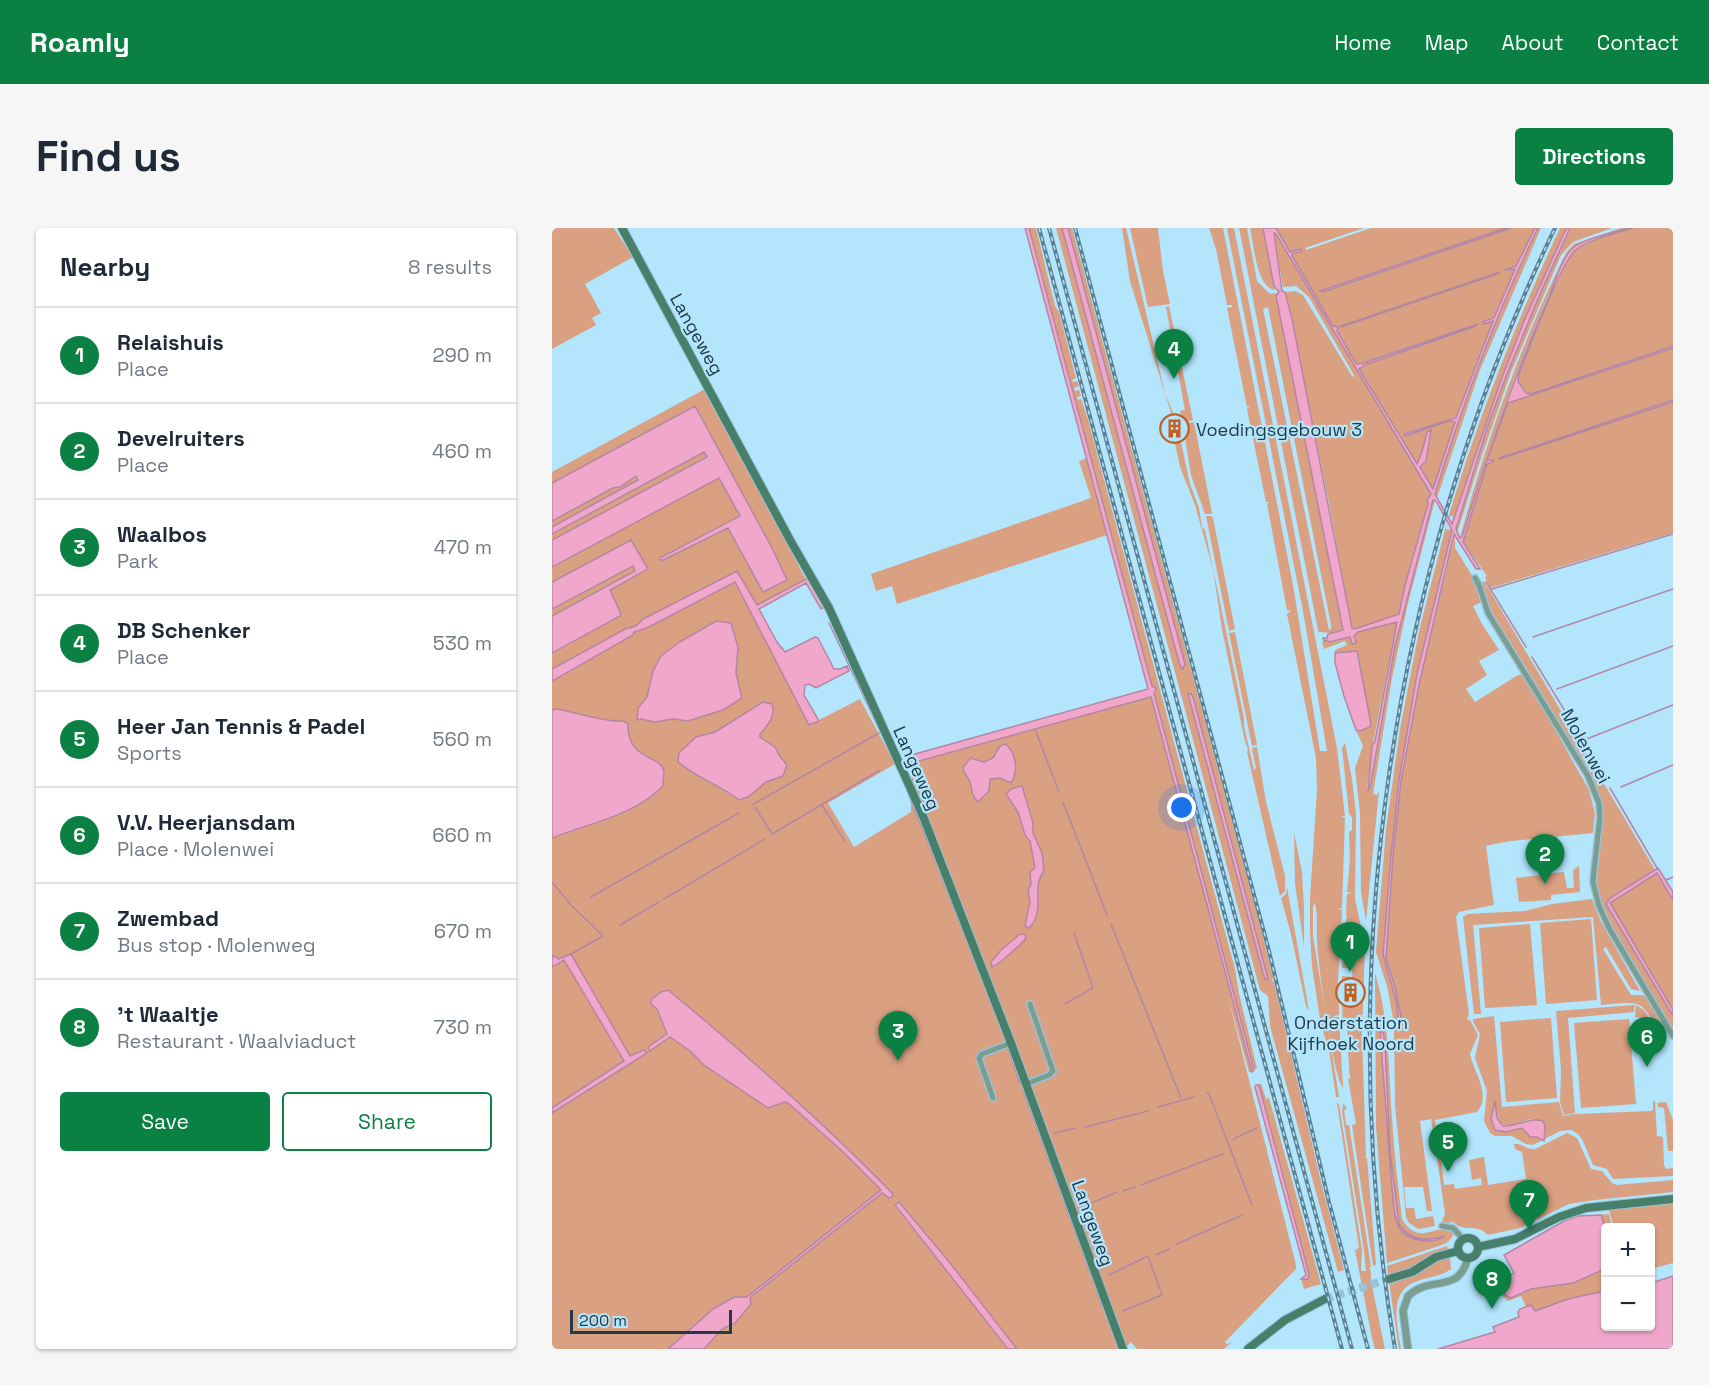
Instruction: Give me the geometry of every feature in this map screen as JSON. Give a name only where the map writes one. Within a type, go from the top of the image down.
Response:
[{"type":"main road","name":"Langeweg","points":[[622,228],[829,608],[923,816],[1011,1043],[1123,1349]]},
{"type":"main road","points":[[1478,1247],[1515,1239],[1559,1217],[1586,1208],[1673,1199]]},
{"type":"main road","points":[[1463,1239],[1473,1239],[1478,1247],[1476,1255],[1468,1258],[1462,1256],[1458,1251],[1463,1239]]},
{"type":"main road","points":[[1389,1279],[1412,1272],[1436,1257],[1458,1251]]},
{"type":"main road","points":[[1248,1349],[1285,1320],[1325,1299]]},
{"type":"street","name":"Molenwei","points":[[1475,578],[1488,613],[1592,784],[1599,803],[1600,817],[1593,871],[1593,882],[1599,906],[1609,928],[1673,1036]]},
{"type":"street","points":[[1026,1084],[1049,1075],[1053,1071],[1030,1004]]},
{"type":"street","points":[[993,1098],[979,1058],[982,1054],[1011,1043]]},
{"type":"street","points":[[1442,1226],[1453,1228],[1463,1239]]},
{"type":"street","points":[[1408,1349],[1403,1311],[1408,1296],[1427,1285],[1452,1282],[1462,1273],[1468,1258]]},
{"type":"shaded area","points":[[552,228],[614,228],[633,257],[585,284],[601,313],[592,318],[596,325],[552,349]]},
{"type":"shaded area","points":[[1025,228],[1029,228],[1152,686],[1156,688],[1154,693],[1254,1070],[1252,1072],[1151,697],[912,763],[908,758],[915,754],[1148,689]]},
{"type":"shaded area","points":[[1029,228],[1036,228],[1076,378],[1072,380],[1077,381],[1079,386],[1074,388],[1075,391],[1079,390],[1081,396],[1077,397],[1078,400],[1081,399],[1087,416],[1235,969],[1257,1068],[1254,1070],[1154,693],[1156,688],[1152,686]]},
{"type":"shaded area","points":[[1056,228],[1072,228],[1260,925],[1344,1270],[1338,1272],[1270,1026],[1268,996],[1260,990]]},
{"type":"shaded area","points":[[1062,228],[1068,228],[1185,664],[1183,669],[1180,666]]},
{"type":"shaded area","points":[[1122,228],[1126,228],[1165,393],[1177,423],[1171,424],[1172,416],[1130,281]]},
{"type":"shaded area","points":[[1130,228],[1158,228],[1170,304],[1148,307]]},
{"type":"shaded area","points":[[1209,228],[1223,228],[1293,585],[1320,751],[1327,751],[1303,611],[1227,228],[1234,228],[1337,748],[1345,816],[1341,816],[1345,818],[1342,908],[1338,909],[1342,910],[1338,981],[1339,1015],[1334,1017],[1339,1017],[1343,1088],[1334,1062],[1327,1022],[1339,1097],[1336,1097],[1329,1050],[1321,1025],[1312,967],[1310,898],[1317,790],[1316,758],[1287,614],[1291,611],[1287,610],[1267,504],[1270,502],[1266,502],[1247,409],[1250,407],[1247,407],[1227,308],[1232,305],[1227,305],[1216,249]],"holes":[[[1315,903],[1326,1015],[1313,936],[1313,906]]]},
{"type":"shaded area","points":[[1239,228],[1247,228],[1257,281],[1270,294],[1277,293],[1344,630],[1331,633],[1318,630]],"holes":[[[1268,307],[1331,625],[1329,630],[1263,309]]]},
{"type":"shaded area","points":[[1250,228],[1263,228],[1274,290],[1263,281]]},
{"type":"shaded area","points":[[1263,228],[1276,228],[1290,252],[1301,249],[1302,251],[1292,256],[1333,326],[1338,327],[1337,331],[1355,362],[1363,363],[1364,366],[1359,369],[1417,464],[1427,432],[1431,430],[1426,461],[1420,467],[1433,489],[1455,422],[1449,421],[1405,436],[1404,434],[1456,418],[1493,321],[1483,324],[1482,322],[1494,318],[1515,269],[1504,270],[1516,266],[1535,228],[1538,228],[1481,359],[1435,494],[1452,524],[1501,380],[1524,321],[1564,233],[1567,228],[1570,228],[1540,294],[1488,425],[1456,529],[1460,538],[1462,537],[1491,446],[1524,356],[1562,264],[1573,248],[1592,239],[1633,228],[1589,242],[1577,249],[1571,256],[1554,287],[1519,374],[1518,381],[1526,393],[1531,394],[1673,346],[1673,348],[1508,403],[1487,460],[1494,461],[1487,464],[1463,542],[1480,569],[1476,569],[1454,534],[1419,685],[1401,781],[1386,958],[1401,1018],[1395,1024],[1398,1017],[1397,1004],[1383,954],[1399,780],[1417,674],[1452,530],[1436,501],[1433,500],[1395,646],[1368,791],[1372,746],[1375,741],[1397,622],[1358,632],[1354,636],[1356,643],[1352,644],[1350,637],[1324,641],[1323,638],[1327,638],[1328,634],[1343,630],[1276,296],[1279,292],[1274,286]],"holes":[[[1274,233],[1431,494],[1427,500],[1428,504],[1399,614],[1355,629],[1352,628],[1292,319],[1285,292],[1282,291]]]},
{"type":"shaded area","points":[[1276,228],[1364,228],[1305,248],[1306,250],[1371,228],[1535,228],[1516,266],[1505,271],[1515,269],[1494,318],[1482,322],[1483,324],[1493,321],[1456,418],[1404,434],[1449,421],[1455,422],[1434,488],[1432,489],[1420,467],[1429,445],[1427,432],[1417,465],[1359,369],[1362,363],[1355,362],[1337,331],[1338,327],[1333,326],[1292,256],[1301,249],[1290,252]]},
{"type":"shaded area","points":[[1511,228],[1323,292],[1320,291]]},
{"type":"shaded area","points":[[1538,228],[1541,228],[1480,370],[1437,498],[1435,494],[1482,359]]},
{"type":"shaded area","points":[[1560,228],[1567,228],[1524,321],[1501,380],[1452,524],[1453,516],[1448,518],[1485,407],[1528,299]]},
{"type":"shaded area","points":[[1570,228],[1612,228],[1573,242],[1561,255],[1511,372],[1457,533],[1456,529],[1488,425],[1540,294]]},
{"type":"shaded area","points":[[1621,228],[1629,228],[1577,246],[1567,256],[1522,359],[1460,538],[1481,465],[1506,393],[1534,322],[1566,253],[1574,244]]},
{"type":"shaded area","points":[[1633,228],[1673,228],[1673,346],[1530,394],[1526,393],[1517,380],[1570,255],[1590,242]]},
{"type":"shaded area","points":[[1273,233],[1276,234],[1431,494],[1427,500],[1399,614],[1355,629],[1352,628],[1329,503],[1285,292],[1295,291],[1303,295],[1352,376],[1355,377],[1309,297],[1296,286],[1283,287]]},
{"type":"shaded area","points":[[1500,272],[1497,274],[1341,327],[1341,326]]},
{"type":"shaded area","points":[[1169,306],[1193,420],[1183,423],[1180,411],[1185,410],[1166,307]]},
{"type":"shaded area","points":[[1478,324],[1367,364],[1366,362]]},
{"type":"shaded area","points":[[1673,348],[1673,400],[1499,458],[1673,402],[1673,533],[1490,588],[1485,577],[1487,576],[1463,542],[1487,463],[1494,461],[1487,460],[1508,403]]},
{"type":"shaded area","points":[[707,388],[806,580],[757,605],[748,606],[809,725],[860,699],[895,764],[828,803],[854,847],[911,812],[911,762],[1151,693],[1252,1072],[1249,1072],[1227,993],[1296,1265],[1296,1269],[1225,1342],[1227,1344],[1232,1342],[1224,1349],[1137,1349],[1131,1342],[1125,1349],[552,1349],[552,472]]},
{"type":"shaded area","points":[[1673,400],[1673,402],[1499,458]]},
{"type":"shaded area","points":[[695,406],[787,580],[763,592],[728,528],[661,561],[660,558],[740,516],[719,478],[552,567],[552,540],[707,457],[704,452],[552,534],[552,527],[638,480],[636,476],[620,487],[613,488],[552,521],[552,483]]},
{"type":"shaded area","points":[[1194,422],[1211,514],[1205,514],[1191,475],[1183,425]]},
{"type":"shaded area","points":[[1179,433],[1190,484],[1199,508],[1202,527],[1205,530],[1244,718],[1244,726],[1254,770],[1256,768],[1252,748],[1257,747],[1266,802],[1285,876],[1285,891],[1280,896],[1247,752],[1222,629],[1213,569],[1195,505],[1180,467],[1173,434]]},
{"type":"shaded area","points":[[1087,458],[1107,535],[897,604],[892,586],[876,591],[871,574],[1091,498],[1079,461]]},
{"type":"shaded area","points":[[1435,500],[1408,603],[1392,678],[1373,794],[1377,795],[1379,791],[1366,921],[1361,892],[1360,813],[1355,768],[1363,746],[1356,730],[1360,731],[1370,727],[1371,723],[1357,651],[1335,653],[1335,650],[1347,645],[1345,641],[1324,649],[1322,642],[1338,641],[1350,637],[1356,643],[1354,636],[1358,632],[1397,622],[1373,743],[1367,789],[1370,791],[1395,646],[1432,502]]},
{"type":"shaded area","points":[[1206,516],[1213,518],[1235,629],[1229,631]]},
{"type":"shaded area","points":[[1447,522],[1446,529],[1450,528],[1452,531],[1417,674],[1399,780],[1393,856],[1401,781],[1419,685],[1455,534],[1455,548],[1476,582],[1482,602],[1473,606],[1499,650],[1479,661],[1487,675],[1466,689],[1475,702],[1518,675],[1524,674],[1589,790],[1595,813],[1593,833],[1511,841],[1479,847],[1486,846],[1494,905],[1459,912],[1456,917],[1469,1014],[1467,1020],[1470,1020],[1478,1035],[1470,1054],[1481,1084],[1483,1098],[1477,1112],[1435,1120],[1439,1151],[1436,1152],[1431,1119],[1420,1121],[1432,1211],[1427,1211],[1423,1187],[1404,1187],[1406,1208],[1414,1208],[1416,1219],[1433,1216],[1435,1226],[1418,1229],[1408,1222],[1406,1217],[1395,1105],[1394,1023],[1387,986],[1376,952],[1386,829],[1400,729],[1419,631]]},
{"type":"shaded area","points":[[631,540],[648,569],[610,590],[620,616],[552,653],[552,616],[635,571],[633,566],[552,609],[552,582]]},
{"type":"shaded area","points":[[737,571],[757,605],[808,578],[824,607],[821,609],[806,583],[759,609],[785,652],[815,637],[818,638],[834,669],[847,666],[849,671],[816,688],[809,684],[805,685],[804,695],[819,721],[809,725],[735,582],[649,627],[634,632],[633,635],[552,681],[552,669]]},
{"type":"shaded area","points":[[1484,581],[1654,868],[1610,898],[1606,904],[1673,1016],[1673,1032],[1603,910],[1596,882],[1601,806],[1597,789],[1580,757],[1487,606],[1482,583]]},
{"type":"shaded area","points":[[716,621],[731,623],[738,647],[736,673],[742,698],[723,710],[688,721],[637,720],[638,708],[647,697],[653,671],[661,656],[678,643]]},
{"type":"shaded area","points":[[1235,632],[1257,745],[1252,746],[1229,633]]},
{"type":"shaded area","points":[[1357,651],[1371,724],[1370,727],[1360,731],[1356,730],[1335,663],[1335,653]]},
{"type":"shaded area","points":[[1188,694],[1193,697],[1268,979],[1265,979],[1263,973]]},
{"type":"shaded area","points":[[763,702],[772,704],[773,712],[760,737],[775,747],[787,765],[783,776],[766,782],[748,797],[739,800],[678,762],[679,753],[696,737],[715,732]]},
{"type":"shaded area","points":[[558,709],[600,719],[623,721],[628,724],[629,736],[633,745],[638,751],[657,762],[664,771],[663,786],[639,805],[625,812],[552,838],[552,710]]},
{"type":"shaded area","points":[[1345,743],[1356,814],[1355,899],[1365,946],[1362,1033],[1365,1158],[1367,1158],[1376,1265],[1373,1266],[1352,1125],[1356,1124],[1348,1079],[1350,1079],[1348,1052],[1358,1049],[1357,1044],[1348,1042],[1347,1025],[1343,1024],[1342,1004],[1355,1004],[1357,986],[1355,982],[1342,982],[1342,976],[1356,975],[1352,974],[1352,963],[1348,963],[1348,968],[1342,968],[1345,952],[1347,894],[1352,893],[1347,892],[1350,858],[1349,832],[1352,830],[1353,818],[1349,814],[1342,748]]},
{"type":"shaded area","points":[[1006,744],[1015,762],[1015,773],[1011,783],[1000,778],[990,779],[989,791],[978,802],[963,768],[970,758],[984,762],[993,758],[1000,746]]},
{"type":"shaded area","points":[[1022,786],[1033,823],[1033,833],[1042,853],[1044,871],[1038,885],[1037,914],[1029,928],[1025,926],[1030,902],[1028,890],[1031,884],[1030,872],[1035,868],[1030,841],[1025,835],[1018,812],[1006,794],[1011,789]]},
{"type":"shaded area","points":[[1294,833],[1302,872],[1304,947],[1295,883]]},
{"type":"shaded area","points":[[1579,866],[1580,892],[1551,895],[1551,900],[1519,902],[1516,878],[1564,872],[1567,888],[1574,888],[1573,870]]},
{"type":"shaded area","points":[[1658,868],[1673,892],[1673,900],[1657,873],[1610,903],[1673,1010],[1673,1016],[1606,904],[1610,898]]},
{"type":"shaded area","points":[[1657,873],[1673,900],[1673,1010],[1610,903]]},
{"type":"shaded area","points":[[1287,887],[1309,1011],[1281,898],[1286,894]]},
{"type":"shaded area","points":[[1592,899],[1600,920],[1640,991],[1631,989],[1606,947],[1603,949],[1631,995],[1646,997],[1665,1030],[1663,1035],[1640,1005],[1627,1003],[1601,1005],[1593,917],[1473,925],[1481,1014],[1474,1014],[1463,917],[1468,914],[1525,911],[1552,904]]},
{"type":"shaded area","points":[[1591,919],[1597,1000],[1546,1004],[1540,923]]},
{"type":"shaded area","points":[[1530,924],[1537,1005],[1485,1008],[1479,928]]},
{"type":"shaded area","points":[[1020,934],[1025,934],[1024,941],[992,967],[991,962],[1001,950]]},
{"type":"shaded area","points":[[571,954],[630,1056],[644,1050],[647,1053],[552,1113],[552,1108],[624,1061],[564,960],[552,967],[552,955],[559,959]]},
{"type":"shaded area","points":[[1375,973],[1388,1045],[1394,1143],[1402,1219],[1415,1232],[1449,1229],[1456,1232],[1448,1242],[1442,1245],[1387,1263],[1376,1127]]},
{"type":"shaded area","points":[[668,990],[783,1089],[893,1194],[889,1198],[882,1193],[751,1297],[751,1304],[735,1323],[722,1329],[704,1349],[668,1349],[713,1309],[734,1297],[747,1297],[881,1190],[840,1149],[789,1104],[785,1102],[768,1108],[704,1065],[690,1051],[670,1037],[650,1051],[648,1047],[667,1034],[651,1000],[661,992]]},
{"type":"shaded area","points":[[1635,1005],[1634,1012],[1568,1018],[1575,1113],[1564,1115],[1560,1102],[1561,1070],[1556,1011]]},
{"type":"shaded area","points":[[1636,1005],[1644,1010],[1657,1031],[1636,1032],[1636,1026],[1640,1026],[1639,1017],[1635,1017]]},
{"type":"shaded area","points":[[1494,1016],[1502,1107],[1559,1102],[1563,1116],[1651,1111],[1653,1101],[1655,1101],[1657,1136],[1663,1137],[1664,1165],[1666,1169],[1673,1168],[1673,1176],[1613,1179],[1607,1169],[1593,1165],[1582,1139],[1571,1130],[1560,1131],[1543,1140],[1533,1145],[1526,1144],[1512,1136],[1495,1136],[1490,1133],[1484,1121],[1487,1091],[1475,1058],[1480,1034],[1473,1019]],"holes":[[[1494,1103],[1500,1123],[1508,1126],[1531,1119],[1543,1140],[1527,1134],[1522,1128],[1492,1125]]]},
{"type":"shaded area","points":[[1551,1018],[1557,1098],[1506,1102],[1500,1022]]},
{"type":"shaded area","points":[[1629,1019],[1636,1104],[1581,1108],[1574,1023]]},
{"type":"shaded area","points":[[1380,1032],[1383,1032],[1385,1043],[1390,1152],[1399,1224],[1403,1230],[1414,1237],[1433,1239],[1445,1236],[1440,1239],[1428,1241],[1415,1239],[1400,1229],[1396,1220],[1392,1189]]},
{"type":"shaded area","points":[[1261,1083],[1266,1099],[1269,1098],[1321,1284],[1304,1289],[1301,1279],[1308,1279],[1259,1085]]},
{"type":"shaded area","points":[[1256,1085],[1259,1085],[1309,1274],[1308,1279],[1301,1279],[1306,1275]]},
{"type":"shaded area","points":[[1495,1101],[1497,1118],[1503,1126],[1532,1120],[1543,1121],[1544,1141],[1537,1137],[1530,1137],[1522,1128],[1507,1132],[1495,1130],[1491,1119]]},
{"type":"shaded area","points":[[1666,1102],[1673,1120],[1673,1151],[1668,1151],[1664,1108],[1658,1107],[1657,1103]]},
{"type":"shaded area","points":[[1337,1103],[1339,1104],[1362,1250],[1361,1271],[1366,1271],[1364,1251],[1342,1111],[1343,1104],[1346,1106],[1344,1110],[1346,1125],[1349,1125],[1371,1267],[1369,1268],[1371,1281],[1385,1349],[1375,1349],[1372,1338],[1355,1250],[1359,1248]]},
{"type":"shaded area","points":[[1567,1133],[1577,1138],[1591,1169],[1602,1171],[1612,1183],[1617,1185],[1673,1180],[1673,1192],[1569,1204],[1520,1228],[1488,1235],[1479,1229],[1442,1221],[1445,1214],[1437,1158],[1441,1158],[1444,1185],[1454,1184],[1455,1189],[1482,1185],[1481,1178],[1472,1180],[1469,1160],[1484,1157],[1488,1185],[1526,1179],[1522,1152],[1515,1149],[1514,1144],[1535,1149]]},
{"type":"shaded area","points":[[899,1202],[1017,1349],[1008,1349],[895,1205]]},
{"type":"shaded area","points":[[1673,1202],[1673,1263],[1655,1268],[1655,1223],[1613,1223],[1608,1207]]},
{"type":"shaded area","points":[[1609,1214],[1611,1223],[1601,1223],[1601,1292],[1568,1299],[1534,1311],[1531,1305],[1526,1307],[1521,1296],[1508,1301],[1499,1293],[1483,1264],[1487,1262],[1498,1282],[1514,1273],[1566,1220],[1578,1216]]},
{"type":"shaded area","points":[[1601,1215],[1603,1223],[1601,1223],[1601,1271],[1573,1283],[1531,1289],[1511,1298],[1505,1295],[1498,1282],[1514,1273],[1504,1255],[1566,1220],[1578,1216]]},
{"type":"shaded area","points":[[1447,1246],[1448,1249],[1431,1255],[1411,1269],[1388,1276],[1387,1266]]},
{"type":"shaded area","points":[[1450,1257],[1451,1269],[1410,1285],[1398,1299],[1397,1318],[1401,1349],[1399,1349],[1389,1282],[1410,1277],[1437,1260]]},
{"type":"shaded area","points":[[1673,1276],[1673,1349],[1438,1349],[1495,1332],[1493,1327],[1519,1317],[1520,1309],[1531,1305],[1535,1311],[1568,1299],[1601,1292],[1601,1331],[1655,1331],[1655,1282]]},
{"type":"waterway","points":[[1492,589],[1673,534]]},
{"type":"waterway","points":[[1486,582],[1526,647]]},
{"type":"waterway","points":[[1533,637],[1673,589]]},
{"type":"waterway","points":[[829,623],[895,763]]},
{"type":"waterway","points":[[1557,689],[1673,646]]},
{"type":"waterway","points":[[1532,657],[1607,780]]},
{"type":"waterway","points":[[1584,740],[1673,705]]},
{"type":"waterway","points":[[1035,729],[1059,792]]},
{"type":"waterway","points":[[752,805],[879,733]]},
{"type":"waterway","points":[[1621,787],[1673,765]]},
{"type":"waterway","points":[[755,807],[772,834],[880,770]]},
{"type":"waterway","points":[[1610,788],[1657,868]]},
{"type":"waterway","points":[[909,796],[938,867]]},
{"type":"waterway","points":[[1063,802],[1107,915]]},
{"type":"waterway","points":[[822,805],[845,842]]},
{"type":"waterway","points":[[591,897],[739,813]]},
{"type":"waterway","points":[[664,899],[765,839]]},
{"type":"waterway","points":[[940,873],[1006,1041]]},
{"type":"waterway","points":[[1666,880],[1673,877]]},
{"type":"waterway","points":[[552,882],[571,905],[603,936],[571,954]]},
{"type":"waterway","points":[[620,925],[659,902]]},
{"type":"waterway","points":[[1111,924],[1181,1098]]},
{"type":"waterway","points":[[1065,1004],[1093,988],[1074,933]]},
{"type":"waterway","points":[[1008,1048],[1020,1084]]},
{"type":"waterway","points":[[1023,1090],[1103,1308]]},
{"type":"waterway","points":[[1207,1093],[1252,1205]]},
{"type":"waterway","points":[[1158,1107],[1194,1097]]},
{"type":"waterway","points":[[1085,1127],[1148,1111]]},
{"type":"waterway","points":[[1054,1133],[1076,1128]]},
{"type":"waterway","points":[[1233,1139],[1257,1128]]},
{"type":"waterway","points":[[1141,1185],[1223,1154]]},
{"type":"waterway","points":[[1123,1191],[1135,1187]]},
{"type":"waterway","points":[[1082,1207],[1117,1192]]},
{"type":"waterway","points":[[1177,1244],[1242,1215]]},
{"type":"waterway","points":[[1156,1255],[1170,1249]]},
{"type":"waterway","points":[[1109,1275],[1148,1256],[1162,1295],[1123,1311]]},
{"type":"tunnel","points":[[1325,1299],[1389,1279]]},
{"type":"railway","points":[[1039,228],[1342,1349]]},
{"type":"railway","points":[[1049,228],[1352,1349]]},
{"type":"railway","points":[[1075,228],[1268,947],[1329,1202],[1368,1349]]},
{"type":"railway","points":[[1395,1349],[1377,1206],[1370,1063],[1374,919],[1389,776],[1414,635],[1451,496],[1498,360],[1555,228]]},
{"type":"place","name":"DB Schenker","points":[[1174,379]]},
{"type":"place","name":"Voedingsgebouw 3","points":[[1175,429]]},
{"type":"place","name":"Develruiters","points":[[1545,884]]},
{"type":"place","name":"Relaishuis","points":[[1350,972]]},
{"type":"place","name":"Onderstation Kijfhoek Noord","points":[[1351,993]]},
{"type":"place","name":"Waalbos","points":[[898,1061]]},
{"type":"place","name":"V.V. Heerjansdam","points":[[1647,1067]]},
{"type":"place","name":"Heer Jan Tennis & Padel","points":[[1448,1172]]},
{"type":"place","name":"Zwembad","points":[[1529,1230]]},
{"type":"place","name":"'t Waaltje","points":[[1492,1309]]}]
